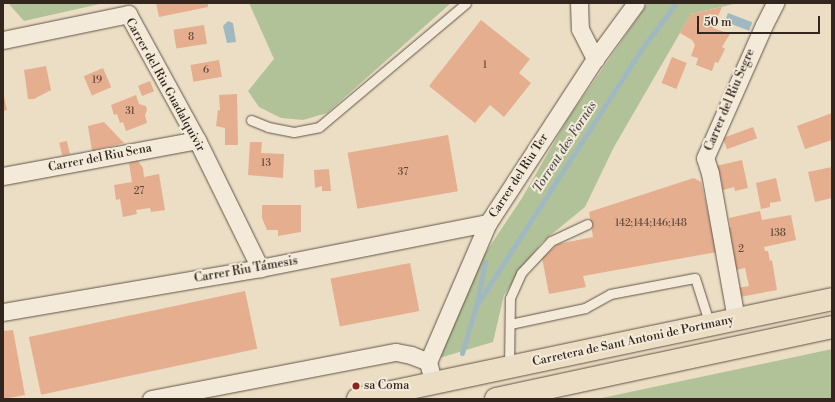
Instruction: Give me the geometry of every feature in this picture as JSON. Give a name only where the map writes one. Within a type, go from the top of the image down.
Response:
[{"type":"main road","name":"Carretera de Sant Antoni de Portmany","points":[[358,399],[832,299]]},
{"type":"main road","points":[[496,399],[541,394],[832,327]]},
{"type":"street","points":[[579,3],[580,29],[595,59]]},
{"type":"street","name":"Carrer del Riu Ter","points":[[428,362],[488,224],[595,59],[636,3]]},
{"type":"street","name":"Carrer del Riu Segre","points":[[736,319],[710,173],[705,158],[764,24],[775,3]]},
{"type":"street","name":"Carrer del Riu Guadalquivir","points":[[3,40],[128,14],[197,140],[260,268]]},
{"type":"street","name":"Carrer del Riu Sena","points":[[3,176],[197,140]]},
{"type":"street","name":"Carrer Riu Támesis","points":[[3,312],[260,268],[488,224]]},
{"type":"street","points":[[151,399],[396,352],[411,355],[428,362],[433,383]]},
{"type":"lane","points":[[251,120],[268,127],[294,132],[319,127],[466,3]]},
{"type":"lane","points":[[509,367],[510,298],[521,274],[551,241],[587,224]]},
{"type":"lane","points":[[510,324],[585,308],[610,294],[695,278],[703,309],[710,325]]},
{"type":"green space","points":[[8,3],[104,3],[24,21]]},
{"type":"green space","points":[[249,3],[451,3],[327,113],[303,120],[281,118],[259,107],[248,91],[274,59]]},
{"type":"green space","points":[[648,3],[738,3],[691,14],[614,147],[585,207],[541,243],[504,295],[493,342],[436,359],[480,261],[522,198],[567,120]]},
{"type":"green space","points":[[832,349],[832,399],[597,399]]},
{"type":"water","points":[[728,13],[752,22],[749,31],[725,21]]},
{"type":"water","points":[[228,21],[233,23],[236,42],[227,43],[223,26]]},
{"type":"building","points":[[156,3],[208,3],[208,7],[159,17]]},
{"type":"building","points":[[722,7],[713,28],[730,34],[722,47],[725,49],[718,63],[715,62],[712,71],[696,65],[698,58],[691,56],[695,45],[692,40],[680,33],[691,14]]},
{"type":"building","points":[[481,20],[530,59],[519,73],[531,83],[504,117],[490,105],[475,123],[429,86]]},
{"type":"building","points":[[204,25],[207,44],[176,49],[173,30]]},
{"type":"building","points":[[672,57],[687,63],[676,89],[662,83]]},
{"type":"building","points":[[219,60],[222,77],[193,82],[190,65]]},
{"type":"building","points":[[46,66],[51,90],[34,99],[28,99],[24,70]]},
{"type":"building","points":[[103,68],[111,87],[92,96],[84,76]]},
{"type":"building","points":[[150,81],[154,91],[142,96],[138,86]]},
{"type":"building","points":[[3,92],[7,110],[3,111]]},
{"type":"building","points":[[237,94],[238,145],[225,145],[225,128],[216,126],[218,110],[220,110],[219,95]]},
{"type":"building","points":[[136,95],[139,104],[146,106],[147,110],[145,115],[147,123],[126,131],[123,122],[120,123],[117,114],[114,115],[111,105]]},
{"type":"building","points":[[832,113],[832,140],[805,149],[797,126]]},
{"type":"building","points":[[104,122],[124,143],[92,151],[88,126]]},
{"type":"building","points":[[753,127],[757,138],[727,149],[723,138]]},
{"type":"building","points":[[448,135],[458,191],[357,209],[348,153]]},
{"type":"building","points":[[67,141],[70,154],[62,155],[59,143]]},
{"type":"building","points":[[250,142],[262,142],[261,153],[284,154],[283,178],[248,175]]},
{"type":"building","points":[[742,160],[748,188],[735,191],[734,187],[723,190],[720,174],[718,174],[716,166]]},
{"type":"building","points":[[138,161],[143,168],[144,177],[159,174],[165,210],[151,212],[150,208],[136,210],[137,214],[123,217],[120,199],[116,200],[114,185],[132,182],[129,163]]},
{"type":"building","points":[[832,167],[832,198],[815,202],[808,172]]},
{"type":"building","points":[[329,169],[331,191],[322,191],[322,186],[315,188],[314,170]]},
{"type":"building","points":[[694,178],[701,182],[717,252],[583,276],[586,287],[549,294],[542,258],[558,244],[593,237],[589,212]]},
{"type":"building","points":[[776,178],[781,201],[770,203],[770,207],[761,209],[756,183]]},
{"type":"building","points":[[262,205],[301,205],[301,232],[278,236],[278,230],[267,230],[262,218]]},
{"type":"building","points":[[760,211],[762,220],[791,215],[796,240],[764,247],[765,251],[768,251],[770,261],[772,260],[777,290],[740,297],[738,288],[749,286],[745,268],[736,270],[728,227],[731,227],[729,218]]},
{"type":"building","points":[[410,263],[419,311],[340,327],[330,278]]},
{"type":"building","points":[[245,291],[257,349],[41,395],[29,337]]},
{"type":"building","points":[[13,330],[25,395],[3,399],[3,331]]},
{"type":"waterway","name":"Torrent des Fornàs","points":[[476,306],[643,47],[676,3]]},
{"type":"waterway","name":"Torrent des Fornàs","points":[[462,353],[476,306],[485,262]]},
{"type":"place","name":"sa Coma","points":[[356,386]]}]
